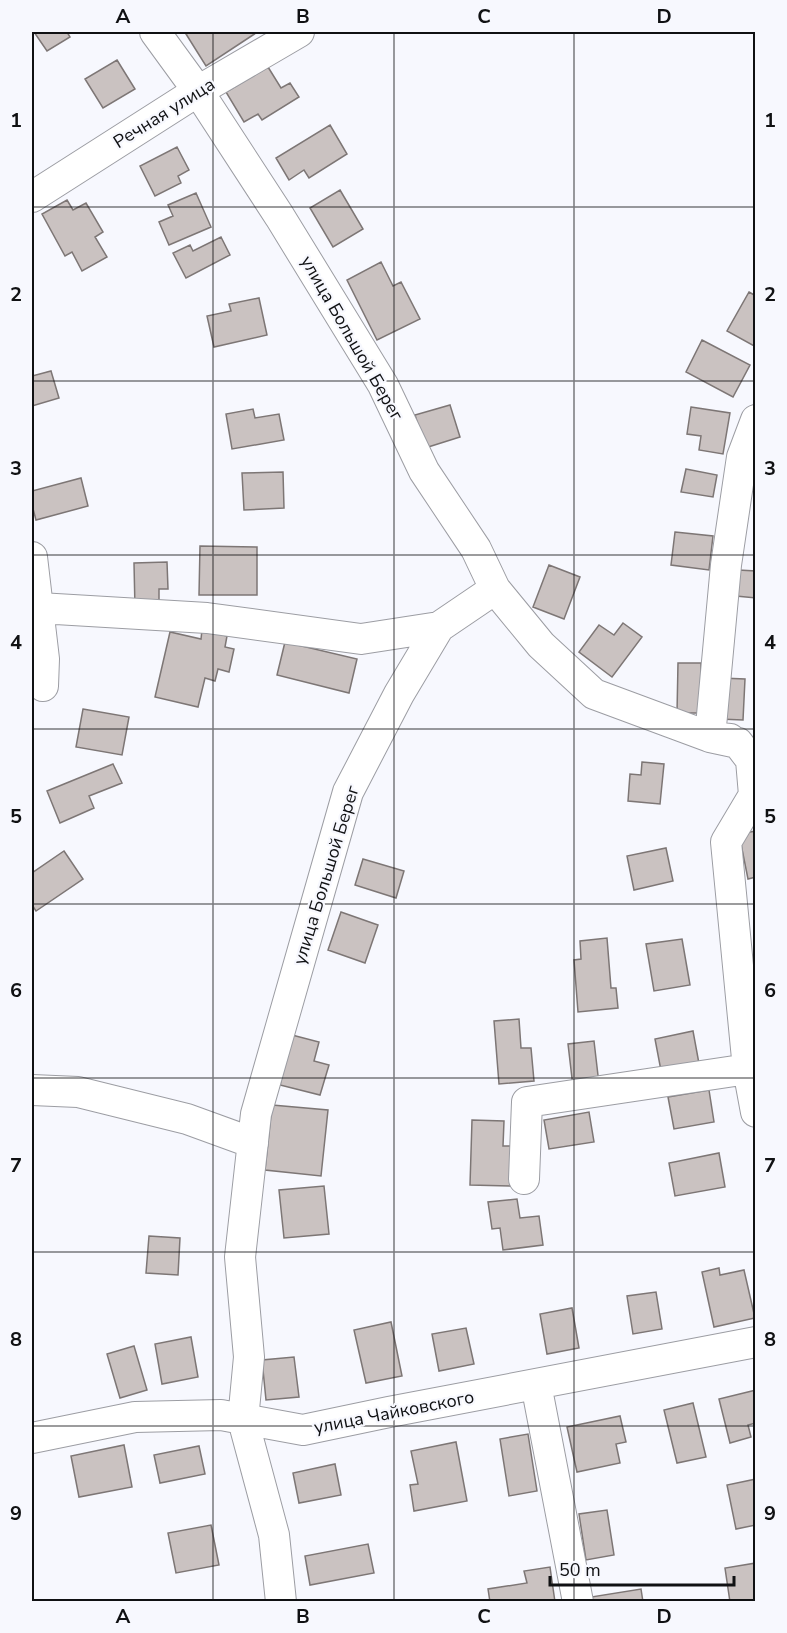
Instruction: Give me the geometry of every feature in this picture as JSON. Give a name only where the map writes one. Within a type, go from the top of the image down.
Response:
[{"type":"street","name":"улица Большой Берег","points":[[155,32],[198,91],[280,217],[383,385],[424,471],[476,549],[495,589],[440,627],[399,694],[348,792],[256,1114],[240,1257],[249,1357],[243,1420],[274,1534],[281,1602]]},
{"type":"street","name":"Речная улица","points":[[32,197],[198,91],[299,32]]},
{"type":"street","points":[[710,737],[726,565],[742,457],[756,420]]},
{"type":"street","points":[[32,557],[44,659],[43,686]]},
{"type":"street","points":[[495,589],[541,645],[594,694],[710,737],[738,743],[750,760],[755,794],[726,842],[748,1069],[756,1112]]},
{"type":"street","points":[[39,608],[207,618],[361,639],[440,627]]},
{"type":"street","points":[[710,737],[756,741]]},
{"type":"street","points":[[524,1179],[527,1102],[748,1069]]},
{"type":"street","points":[[32,1090],[78,1092],[187,1119],[253,1143]]},
{"type":"street","name":"улица Чайковского","points":[[32,1438],[135,1417],[221,1415],[303,1430],[756,1342]]},
{"type":"street","points":[[536,1384],[578,1602]]},
{"type":"building","points":[[34,32],[67,32],[70,37],[47,51]]},
{"type":"building","points":[[191,32],[256,33],[206,66],[186,34]]},
{"type":"building","points":[[117,60],[135,89],[103,108],[85,79]]},
{"type":"building","points":[[268,67],[281,88],[290,83],[299,97],[262,120],[258,114],[244,122],[226,92]]},
{"type":"building","points":[[330,125],[347,154],[309,178],[304,170],[289,180],[276,158]]},
{"type":"building","points":[[177,147],[189,170],[178,176],[181,183],[155,196],[140,166]]},
{"type":"building","points":[[340,190],[363,229],[333,247],[310,208]]},
{"type":"building","points":[[196,193],[211,227],[169,245],[159,222],[173,216],[168,205]]},
{"type":"building","points":[[67,200],[73,210],[86,203],[103,232],[95,237],[107,257],[82,271],[72,252],[65,256],[42,214]]},
{"type":"building","points":[[221,237],[230,255],[186,278],[173,253],[190,245],[193,251]]},
{"type":"building","points":[[381,262],[393,286],[401,282],[420,319],[377,340],[347,280]]},
{"type":"building","points":[[749,292],[756,296],[756,347],[727,331]]},
{"type":"building","points":[[259,298],[267,335],[214,347],[207,316],[231,311],[229,304]]},
{"type":"building","points":[[702,340],[750,365],[733,397],[686,372]]},
{"type":"building","points":[[51,371],[59,398],[32,406],[32,376]]},
{"type":"building","points":[[450,405],[460,437],[425,448],[415,415]]},
{"type":"building","points":[[691,407],[730,413],[723,454],[699,450],[701,436],[687,434]]},
{"type":"building","points":[[253,409],[255,418],[279,414],[284,440],[232,449],[226,414]]},
{"type":"building","points":[[686,469],[717,475],[713,497],[681,492]]},
{"type":"building","points":[[283,472],[284,508],[244,510],[242,473]]},
{"type":"building","points":[[81,478],[88,506],[36,520],[32,505],[32,491]]},
{"type":"building","points":[[675,532],[713,536],[709,570],[671,565]]},
{"type":"building","points":[[200,546],[257,547],[257,595],[199,595]]},
{"type":"building","points":[[167,562],[168,589],[159,589],[159,608],[135,609],[134,563]]},
{"type":"building","points":[[549,565],[580,577],[564,619],[533,607]]},
{"type":"building","points":[[738,570],[756,571],[756,598],[736,596]]},
{"type":"building","points":[[623,623],[642,637],[612,677],[579,652],[599,625],[614,635]]},
{"type":"building","points":[[202,630],[227,636],[225,647],[234,649],[229,672],[218,669],[215,681],[205,678],[198,707],[155,697],[170,632],[201,639]]},
{"type":"building","points":[[285,642],[357,659],[349,693],[277,675]]},
{"type":"building","points":[[678,663],[701,663],[700,713],[677,713]]},
{"type":"building","points":[[721,678],[745,679],[743,720],[719,719]]},
{"type":"building","points":[[83,709],[129,717],[122,755],[76,747]]},
{"type":"building","points":[[642,762],[664,764],[660,804],[628,801],[630,774],[641,775]]},
{"type":"building","points":[[113,764],[122,783],[89,796],[94,808],[60,823],[47,791]]},
{"type":"building","points":[[756,831],[756,877],[748,879],[739,834]]},
{"type":"building","points":[[666,848],[673,881],[634,890],[627,856]]},
{"type":"building","points":[[64,851],[83,879],[36,911],[32,905],[32,873]]},
{"type":"building","points":[[363,859],[404,871],[396,898],[355,885]]},
{"type":"building","points":[[341,912],[378,925],[365,963],[328,950]]},
{"type":"building","points":[[607,938],[611,988],[616,988],[618,1008],[578,1012],[574,960],[581,959],[580,941]]},
{"type":"building","points":[[682,939],[690,985],[654,991],[646,944]]},
{"type":"building","points":[[519,1019],[521,1048],[531,1048],[534,1081],[499,1084],[494,1021]]},
{"type":"building","points":[[693,1031],[700,1069],[662,1076],[655,1039]]},
{"type":"building","points":[[292,1035],[319,1042],[314,1061],[329,1065],[320,1095],[280,1085]]},
{"type":"building","points":[[594,1041],[599,1084],[573,1087],[568,1044]]},
{"type":"building","points":[[709,1090],[714,1122],[674,1129],[668,1097]]},
{"type":"building","points":[[272,1105],[328,1110],[321,1176],[265,1170]]},
{"type":"building","points":[[589,1112],[594,1142],[549,1149],[544,1120]]},
{"type":"building","points":[[472,1120],[504,1121],[503,1146],[511,1146],[510,1186],[470,1185]]},
{"type":"building","points":[[719,1153],[725,1187],[675,1196],[669,1163]]},
{"type":"building","points":[[324,1186],[329,1234],[284,1238],[279,1190]]},
{"type":"building","points":[[517,1199],[520,1218],[539,1216],[543,1245],[503,1250],[500,1228],[492,1229],[488,1202]]},
{"type":"building","points":[[149,1236],[180,1238],[178,1275],[146,1273]]},
{"type":"building","points":[[719,1268],[720,1275],[744,1270],[755,1318],[714,1327],[702,1272]]},
{"type":"building","points":[[656,1292],[662,1329],[633,1334],[627,1296]]},
{"type":"building","points":[[572,1308],[579,1348],[547,1354],[540,1314]]},
{"type":"building","points":[[391,1322],[402,1376],[366,1383],[354,1330]]},
{"type":"building","points":[[466,1328],[474,1364],[439,1371],[432,1334]]},
{"type":"building","points":[[191,1337],[198,1377],[162,1384],[155,1344]]},
{"type":"building","points":[[134,1346],[147,1390],[120,1398],[107,1354]]},
{"type":"building","points":[[294,1357],[299,1397],[266,1400],[262,1360]]},
{"type":"building","points":[[756,1390],[756,1423],[748,1425],[751,1437],[730,1443],[719,1399]]},
{"type":"building","points":[[693,1403],[706,1457],[677,1463],[664,1410]]},
{"type":"building","points":[[620,1416],[626,1442],[616,1444],[620,1463],[577,1472],[567,1427]]},
{"type":"building","points":[[528,1434],[537,1491],[509,1496],[500,1439]]},
{"type":"building","points":[[456,1442],[467,1501],[414,1511],[410,1485],[418,1484],[411,1451]]},
{"type":"building","points":[[124,1445],[132,1487],[79,1497],[71,1456]]},
{"type":"building","points":[[199,1446],[205,1474],[160,1483],[154,1455]]},
{"type":"building","points":[[335,1464],[341,1495],[299,1503],[293,1473]]},
{"type":"building","points":[[756,1479],[756,1525],[736,1529],[727,1485]]},
{"type":"building","points":[[607,1510],[614,1555],[586,1560],[579,1514]]},
{"type":"building","points":[[211,1525],[219,1565],[176,1573],[168,1533]]},
{"type":"building","points":[[368,1544],[374,1573],[310,1585],[305,1556]]},
{"type":"building","points":[[756,1563],[756,1602],[730,1602],[725,1568]]},
{"type":"building","points":[[550,1567],[555,1602],[490,1602],[488,1589],[527,1583],[524,1571]]},
{"type":"building","points":[[641,1589],[643,1602],[592,1602],[591,1597]]}]
